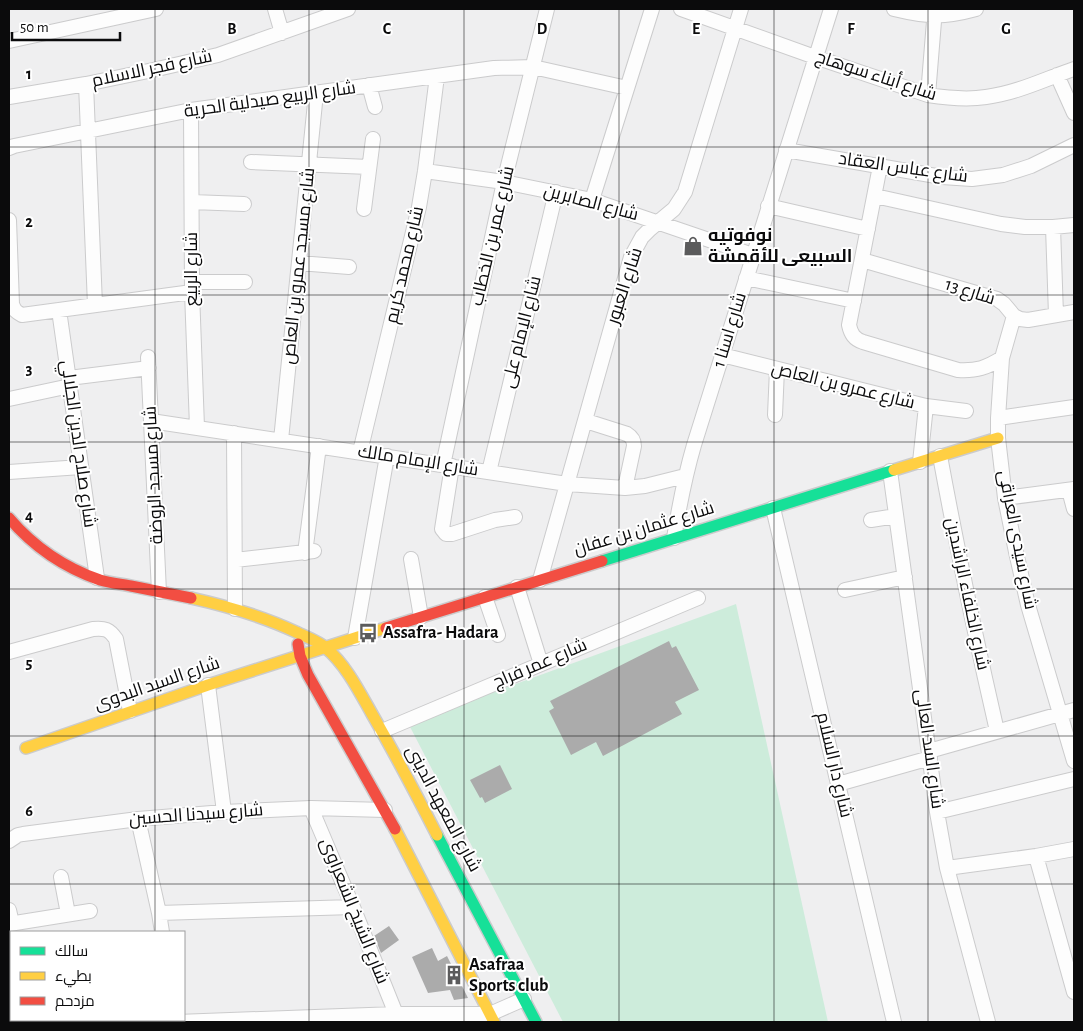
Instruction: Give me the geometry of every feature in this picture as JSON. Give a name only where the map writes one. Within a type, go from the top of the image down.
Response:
[{"type":"street","points":[[9,41],[156,9]]},
{"type":"street","points":[[275,9],[282,33]]},
{"type":"street","name":"شارع فجر الاسلام","points":[[9,97],[86,84],[218,55],[348,9]]},
{"type":"street","name":"شارع عمر بن الخطاب","points":[[515,517],[495,520],[452,534],[446,534],[442,529],[448,466],[504,182],[547,9]]},
{"type":"street","points":[[592,200],[652,9]]},
{"type":"street","name":"شارع أبناء سوهاج","points":[[681,9],[928,95],[947,98],[985,98],[1004,94],[1074,69]]},
{"type":"street","name":"شارع العبور","points":[[540,580],[631,257],[642,237],[674,209],[684,192],[741,9]]},
{"type":"street","name":"شارع اسنا 1","points":[[674,538],[685,476],[830,9]]},
{"type":"street","points":[[894,9],[916,14],[935,12],[955,15],[976,9]]},
{"type":"street","points":[[928,95],[935,12]]},
{"type":"street","name":"شارع الربيع صيدلية الحرية","points":[[9,148],[191,110],[494,68],[533,67],[627,88]]},
{"type":"street","points":[[1057,75],[1074,113]]},
{"type":"street","name":"شارع محمد كريم","points":[[360,452],[420,208],[437,76]]},
{"type":"street","points":[[86,84],[95,305]]},
{"type":"street","points":[[369,85],[375,108]]},
{"type":"street","name":"شارع مسجد عمرو بن العاص","points":[[281,440],[316,93]]},
{"type":"street","name":"شارع الربيع","points":[[191,110],[192,287],[197,427]]},
{"type":"street","points":[[364,208],[373,139]]},
{"type":"street","name":"شارع عباس العقاد","points":[[786,150],[942,177],[972,179],[1002,175],[1031,166],[1074,146]]},
{"type":"street","points":[[251,162],[370,167]]},
{"type":"street","points":[[880,166],[849,325],[853,336],[858,340],[958,370],[974,371],[1002,358]]},
{"type":"street","name":"شارع الصابرين","points":[[425,171],[504,182],[592,200],[753,255]]},
{"type":"street","name":"شارع الإمام على","points":[[489,472],[556,192]]},
{"type":"street","points":[[875,196],[1000,224],[1026,227],[1074,225]]},
{"type":"street","points":[[192,202],[244,204]]},
{"type":"street","points":[[768,206],[868,229]]},
{"type":"street","points":[[9,220],[12,304],[17,312],[22,314],[27,315],[95,305],[192,287],[245,282]]},
{"type":"street","points":[[1053,227],[1056,315]]},
{"type":"street","name":"شارع 13","points":[[862,260],[997,299],[1014,316],[1020,319],[1028,320],[1074,312]]},
{"type":"street","points":[[299,262],[348,267]]},
{"type":"street","points":[[746,278],[854,301]]},
{"type":"street","name":"شارع صلاح الدين الجلالي","points":[[59,310],[96,578]]},
{"type":"street","name":"شارع سيدى العراقى","points":[[1014,316],[1002,358],[998,418],[998,438],[1005,498],[1028,605],[1067,712],[1074,761]]},
{"type":"street","name":"شارع عمرو بن العاص","points":[[722,355],[926,406],[966,411]]},
{"type":"street","name":"شارع مسجد الروضة","points":[[69,382],[149,362],[159,592]]},
{"type":"street","points":[[775,415],[777,369]]},
{"type":"street","points":[[9,399],[69,382]]},
{"type":"street","points":[[920,462],[926,406]]},
{"type":"street","points":[[998,418],[1074,406]]},
{"type":"street","name":"شارع الإمام مالك","points":[[151,421],[568,484],[625,488],[645,486],[685,476]]},
{"type":"street","points":[[586,421],[627,434],[634,441],[625,488]]},
{"type":"street","points":[[234,433],[236,609]]},
{"type":"street","name":"شارع عثمان بن عفان","points":[[300,656],[998,438]]},
{"type":"street","points":[[235,560],[310,552],[319,446]]},
{"type":"street","points":[[355,638],[387,456]]},
{"type":"street","name":"شارع الخلفاء الراشدين","points":[[940,456],[960,567],[998,732]]},
{"type":"street","points":[[9,472],[81,467]]},
{"type":"street","name":"شارع السد العالى","points":[[890,471],[937,812],[947,868],[988,1022]]},
{"type":"street","points":[[1005,498],[1072,489],[1074,509]]},
{"type":"street","name":"شارع دار السلام","points":[[773,508],[894,1022]]},
{"type":"street","points":[[871,520],[896,516]]},
{"type":"street","name":"شارع المعهد الدينى","points":[[9,518],[38,546],[66,564],[96,578],[250,612],[326,648],[355,685],[382,731],[536,1022]]},
{"type":"street","points":[[411,559],[421,617]]},
{"type":"street","points":[[845,590],[905,577]]},
{"type":"street","points":[[517,587],[541,664]]},
{"type":"street","points":[[485,597],[498,635]]},
{"type":"street","name":"شارع عمر فراج","points":[[382,731],[698,598]]},
{"type":"street","points":[[9,652],[102,628],[111,632],[116,639],[130,711]]},
{"type":"street","points":[[297,633],[300,656],[308,676],[385,810],[492,1018]]},
{"type":"street","name":"شارع السيد البدوى","points":[[26,748],[208,684],[300,656]]},
{"type":"street","points":[[208,684],[224,812]]},
{"type":"street","points":[[838,784],[998,732],[1067,712]]},
{"type":"street","points":[[937,812],[1074,779]]},
{"type":"street","name":"شارع سيدنا الحسين","points":[[9,841],[23,834],[138,819],[224,812],[311,808],[385,810]]},
{"type":"street","name":"شارع الشيخ الشعراوى","points":[[311,808],[396,1014]]},
{"type":"street","points":[[138,819],[162,931]]},
{"type":"street","points":[[947,868],[1074,849]]},
{"type":"street","points":[[1036,856],[1074,992]]},
{"type":"street","points":[[61,877],[68,914]]},
{"type":"street","points":[[159,913],[353,906]]},
{"type":"street","points":[[10,919],[90,911]]},
{"type":"street","points":[[185,1021],[261,1020],[396,1014],[492,1018],[524,999]]},
{"type":"green space","points":[[736,604],[828,1022],[563,1022],[408,723]]},
{"type":"building","points":[[669,641],[672,648],[676,646],[699,690],[675,702],[682,714],[603,756],[596,742],[571,755],[549,711],[554,708],[550,701]]},
{"type":"building","points":[[500,765],[512,789],[485,803],[470,780]]},
{"type":"building","points":[[389,926],[399,940],[381,953],[374,936]]},
{"type":"building","points":[[432,948],[438,961],[447,956],[468,998],[454,1000],[450,990],[428,993],[412,957]]},
{"type":"traffic: fast","points":[[602,561],[894,470]]},
{"type":"traffic: fast","points":[[437,835],[536,1022]]},
{"type":"traffic: slow","points":[[894,470],[998,438]]},
{"type":"traffic: slow","points":[[191,598],[231,608],[283,626],[316,641],[333,655],[346,670],[362,696],[437,835]]},
{"type":"traffic: slow","points":[[26,748],[208,685],[386,628]]},
{"type":"traffic: slow","points":[[395,829],[494,1022]]},
{"type":"traffic: jam","points":[[9,518],[39,547],[87,575],[108,582],[191,598]]},
{"type":"traffic: jam","points":[[386,628],[602,561]]},
{"type":"traffic: jam","points":[[298,644],[300,656],[308,675],[395,829]]},
{"type":"place","name":"نوفوتيه السبيعى للأقمشة","points":[[693,246]]},
{"type":"place","name":"Assafra- Hadara","points":[[368,633]]},
{"type":"place","name":"Asafraa Sports club","points":[[454,975]]}]
